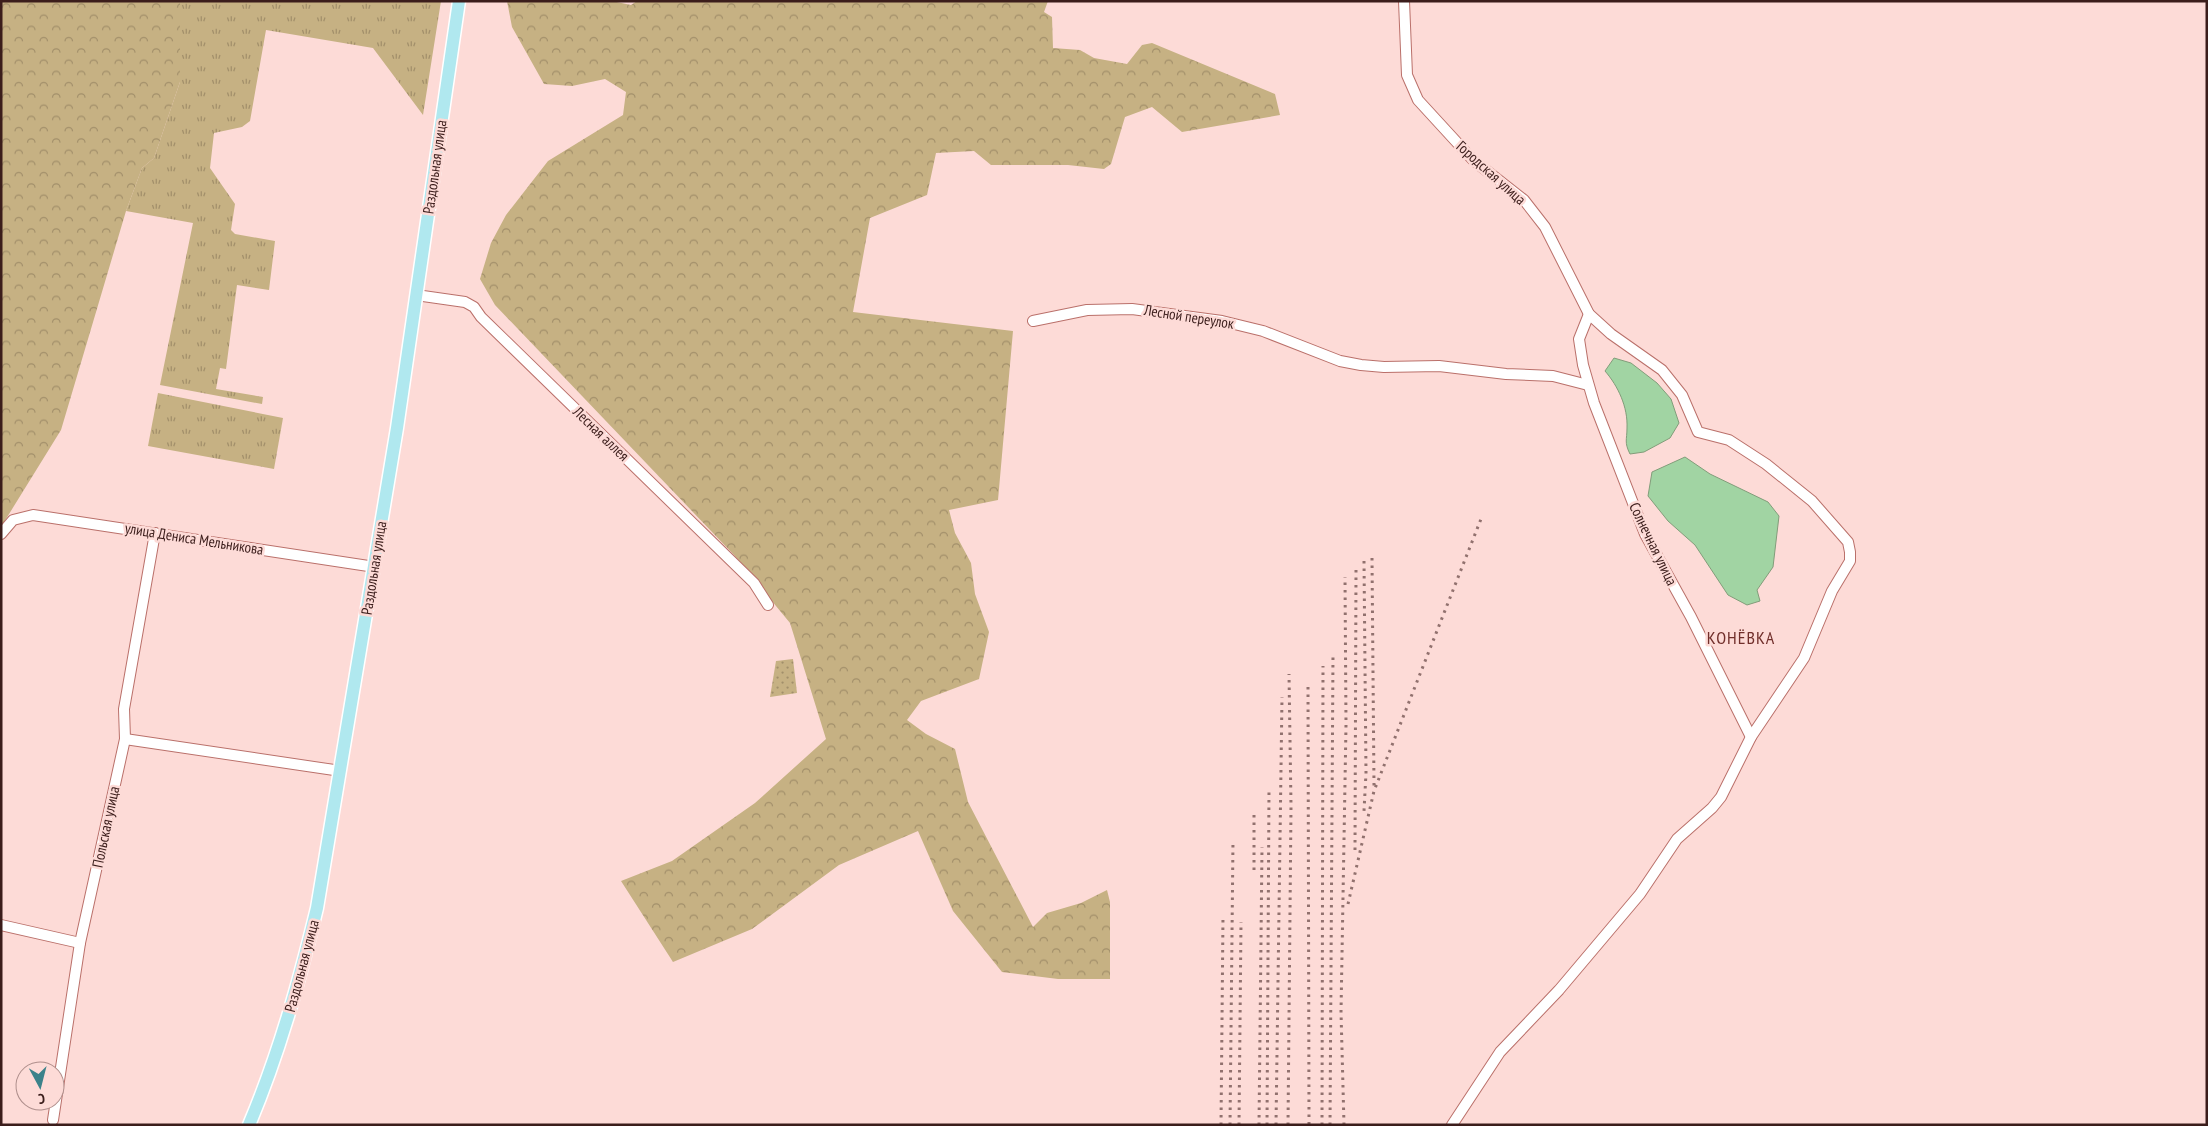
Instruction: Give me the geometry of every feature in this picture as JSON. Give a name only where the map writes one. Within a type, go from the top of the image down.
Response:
[{"type":"main road","name":"Раздольная улица","points":[[249,1125],[269,1076],[298,985],[317,908],[374,567],[459,1]]},
{"type":"street","name":"Городская улица","points":[[1404,1],[1407,75],[1418,100],[1473,160],[1524,200],[1545,227],[1589,314]]},
{"type":"street","name":"Лесная аллея","points":[[416,295],[465,302],[474,307],[481,317],[754,583],[768,605]]},
{"type":"street","name":"Лесной переулок","points":[[1032,321],[1086,310],[1132,309],[1222,321],[1263,331],[1340,361],[1384,367],[1439,366],[1506,374],[1553,376],[1588,385]]},
{"type":"street","name":"Солнечная улица","points":[[1589,314],[1579,339],[1583,365],[1597,412],[1645,534],[1691,618],[1751,737]]},
{"type":"street","points":[[1452,1125],[1500,1052],[1559,990],[1635,900],[1677,839],[1712,808],[1720,797],[1751,737],[1804,658],[1832,591],[1850,561],[1848,542],[1812,501],[1766,464],[1729,440],[1698,432],[1682,395],[1662,370],[1611,334],[1589,314]]},
{"type":"street","name":"улица Дениса Мельникова","points":[[1,534],[13,520],[32,515],[374,567]]},
{"type":"street","name":"Польская улица","points":[[54,1120],[80,943],[125,739],[124,709],[155,534]]},
{"type":"street","points":[[125,739],[341,771]]},
{"type":"street","points":[[1,925],[80,943]]},
{"type":"green space","points":[[1,1],[180,1],[180,82],[154,158],[142,168],[126,211],[61,430],[1,527]]},
{"type":"green space","points":[[180,1],[441,1],[423,115],[373,48],[266,30],[250,121],[242,127],[214,133],[210,168],[235,204],[231,230],[235,234],[275,241],[269,290],[237,285],[226,369],[220,368],[216,389],[263,397],[262,404],[160,385],[193,223],[126,211],[142,168],[154,158],[180,82]]},
{"type":"green space","points":[[507,1],[612,1],[631,5],[637,1],[1048,1],[1044,12],[1052,17],[1053,48],[1080,50],[1094,58],[1127,64],[1142,45],[1152,43],[1275,94],[1280,115],[1182,132],[1152,107],[1125,117],[1111,164],[1104,169],[1068,165],[991,165],[974,151],[936,153],[927,195],[870,218],[853,312],[1013,331],[998,500],[949,510],[955,533],[971,563],[975,594],[989,632],[979,679],[921,701],[907,720],[926,734],[955,749],[968,802],[1033,927],[1047,913],[1081,903],[1107,890],[1110,902],[1110,979],[1058,979],[1002,972],[953,911],[918,831],[839,865],[752,929],[673,962],[621,881],[672,861],[755,803],[826,739],[790,623],[734,555],[495,305],[480,279],[491,243],[506,215],[548,161],[623,115],[626,92],[605,79],[572,86],[544,84],[512,27]]},
{"type":"green space","points":[[158,393],[283,418],[274,469],[148,446]]},
{"type":"green space","points":[[793,659],[797,693],[770,697],[776,661]]},
{"type":"shaded area","points":[[1614,358],[1631,363],[1657,383],[1671,399],[1679,423],[1670,438],[1644,452],[1630,454],[1627,447],[1627,420],[1624,405],[1618,390],[1605,371]]},
{"type":"shaded area","points":[[1685,457],[1710,474],[1768,502],[1779,516],[1773,567],[1757,590],[1760,601],[1747,605],[1728,595],[1695,545],[1668,521],[1648,496],[1652,472]]},
{"type":"railway","points":[[1348,904],[1374,791],[1481,519]]},
{"type":"railway","points":[[1372,558],[1374,786]]},
{"type":"railway","points":[[1364,561],[1366,773],[1364,811]]},
{"type":"railway","points":[[1355,850],[1356,570]]},
{"type":"railway","points":[[1344,1125],[1341,1012],[1346,725],[1345,577]]},
{"type":"railway","points":[[1330,1125],[1333,654]]},
{"type":"railway","points":[[1322,1125],[1323,666]]},
{"type":"railway","points":[[1288,1125],[1291,806],[1289,674]]},
{"type":"railway","points":[[1308,687],[1309,1125]]},
{"type":"railway","points":[[1276,1125],[1282,697]]},
{"type":"railway","points":[[1267,1125],[1269,789]]},
{"type":"railway","points":[[1254,810],[1254,870]]},
{"type":"railway","points":[[1230,1125],[1233,840]]},
{"type":"railway","points":[[1259,1125],[1262,847]]},
{"type":"railway","points":[[1221,1125],[1223,916]]},
{"type":"railway","points":[[1239,1125],[1241,922]]},
{"type":"district","name":"КОНЁВКА","points":[[1741,638]]}]
